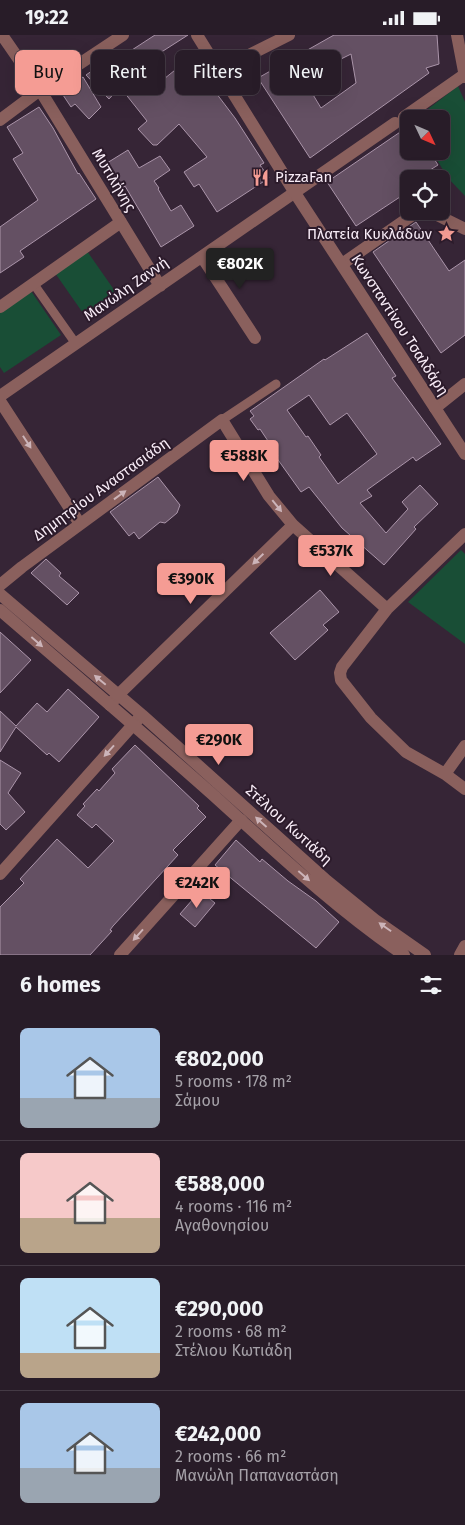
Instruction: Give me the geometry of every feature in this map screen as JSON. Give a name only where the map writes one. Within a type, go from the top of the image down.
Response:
[{"type":"street","name":"Μυτιλήνης","points":[[2,35],[15,54]]},
{"type":"street","points":[[81,63],[123,35]]},
{"type":"street","name":"Κωνσταντίνου Τσαλδάρη","points":[[197,35],[206,50]]},
{"type":"street","points":[[260,50],[289,35]]},
{"type":"street","points":[[457,35],[464,76]]},
{"type":"street","name":"Μανώλη Ζαννή","points":[[0,396],[464,76]]},
{"type":"street","points":[[0,120],[33,95]]},
{"type":"street","name":"Μυτιλήνης","points":[[43,95],[160,286]]},
{"type":"street","name":"Κωνσταντίνου Τσαλδάρη","points":[[234,95],[295,193],[465,454]]},
{"type":"street","points":[[342,264],[414,214],[433,213],[465,229]]},
{"type":"street","points":[[0,307],[121,222]]},
{"type":"street","points":[[202,257],[255,338]]},
{"type":"street","points":[[435,408],[465,384]]},
{"type":"street","points":[[0,401],[80,524]]},
{"type":"street","points":[[222,420],[269,496],[293,525],[387,609]]},
{"type":"street","name":"Δημητρίου Αναστασιάδη","points":[[0,585],[222,420]]},
{"type":"street","points":[[114,700],[293,525]]},
{"type":"street","points":[[465,533],[387,609],[342,667],[340,673],[341,680],[371,718],[406,752],[465,789]]},
{"type":"street","name":"Στέλιου Κωτιάδη","points":[[0,594],[137,720],[334,887],[375,920],[425,955]]},
{"type":"street","name":"Στέλιου Κωτιάδη","points":[[0,610],[114,700]]},
{"type":"street","points":[[0,874],[137,720]]},
{"type":"street","name":"Στέλιου Κωτιάδη","points":[[137,720],[241,820],[344,910],[404,955]]},
{"type":"street","points":[[445,775],[465,746]]},
{"type":"street","points":[[120,955],[241,820]]},
{"type":"street","points":[[460,955],[465,946]]},
{"type":"lane","points":[[33,283],[76,344]]},
{"type":"lane","points":[[222,420],[276,384]]},
{"type":"green space","points":[[458,86],[465,102],[465,196],[450,180],[450,170],[443,170],[437,160],[450,160],[450,110],[427,110]]},
{"type":"green space","points":[[87,251],[117,294],[85,316],[55,273]]},
{"type":"green space","points":[[29,288],[61,335],[4,373],[0,367],[0,307]]},
{"type":"green space","points":[[461,550],[465,554],[465,644],[408,602]]},
{"type":"building","points":[[155,35],[188,35],[165,50],[132,50]]},
{"type":"building","points":[[334,35],[437,35],[439,64],[426,68],[429,73],[310,158],[260,81],[260,77],[270,71],[270,95],[313,95],[321,108],[356,83],[351,54],[341,59],[341,50],[307,50]]},
{"type":"building","points":[[175,70],[175,95],[218,95],[264,163],[260,165],[269,178],[217,212],[199,184],[194,187],[184,172],[207,157],[179,124],[157,145],[153,145],[138,129],[147,121],[126,95],[165,95],[165,78]]},
{"type":"building","points":[[91,72],[91,80],[86,75]]},
{"type":"building","points":[[83,77],[91,90],[91,95],[94,95],[101,107],[89,119],[75,104],[71,107],[63,95],[81,95],[81,78]]},
{"type":"building","points":[[39,107],[53,128],[78,174],[96,199],[20,251],[24,257],[0,273],[0,227],[38,200],[13,159],[23,153],[7,127]]},
{"type":"building","points":[[400,132],[400,160],[435,160],[438,165],[430,170],[400,170],[400,197],[356,226],[327,182]]},
{"type":"building","points":[[128,150],[139,168],[160,156],[170,170],[154,181],[171,211],[181,205],[194,226],[161,247],[125,186],[123,188],[107,163]]},
{"type":"building","points":[[416,222],[449,271],[465,260],[465,335],[441,353],[373,252]]},
{"type":"building","points":[[367,333],[396,376],[392,378],[441,444],[416,461],[413,457],[367,490],[372,496],[360,503],[386,533],[408,509],[402,502],[420,485],[438,504],[414,527],[416,529],[384,565],[342,528],[309,487],[301,492],[276,457],[278,456],[260,429],[258,430],[250,419],[254,416],[250,411]],"holes":[[[309,395],[330,425],[347,413],[377,454],[338,484],[319,457],[321,455],[308,436],[306,437],[287,410]]]},
{"type":"building","points":[[158,477],[180,505],[177,513],[165,523],[160,522],[139,539],[134,532],[129,536],[110,512]]},
{"type":"building","points":[[46,559],[61,573],[59,576],[79,593],[67,605],[31,573]]},
{"type":"building","points":[[320,590],[339,612],[323,625],[328,630],[295,660],[270,633]]},
{"type":"building","points":[[0,632],[31,660],[0,693]]},
{"type":"building","points":[[68,689],[99,717],[59,762],[49,753],[47,755],[16,727],[0,752],[0,711],[16,726],[37,703],[47,712]]},
{"type":"building","points":[[135,745],[199,806],[197,808],[206,817],[173,850],[178,855],[113,926],[110,930],[112,931],[90,955],[0,955],[0,907],[24,883],[20,879],[57,839],[88,868],[114,841],[96,824],[92,828],[77,815],[85,806],[83,804],[97,789],[99,791],[115,773],[112,769]]},
{"type":"building","points":[[0,760],[21,773],[8,793],[25,812],[6,830],[0,824]]},
{"type":"building","points":[[236,840],[260,862],[262,859],[316,901],[339,922],[316,948],[215,865]]},
{"type":"building","points":[[200,891],[215,903],[195,927],[180,914]]},
{"type":"place","name":"PizzaFan","points":[[261,177]]},
{"type":"place","name":"Πλατεία Κυκλάδων","points":[[446,234]]}]
